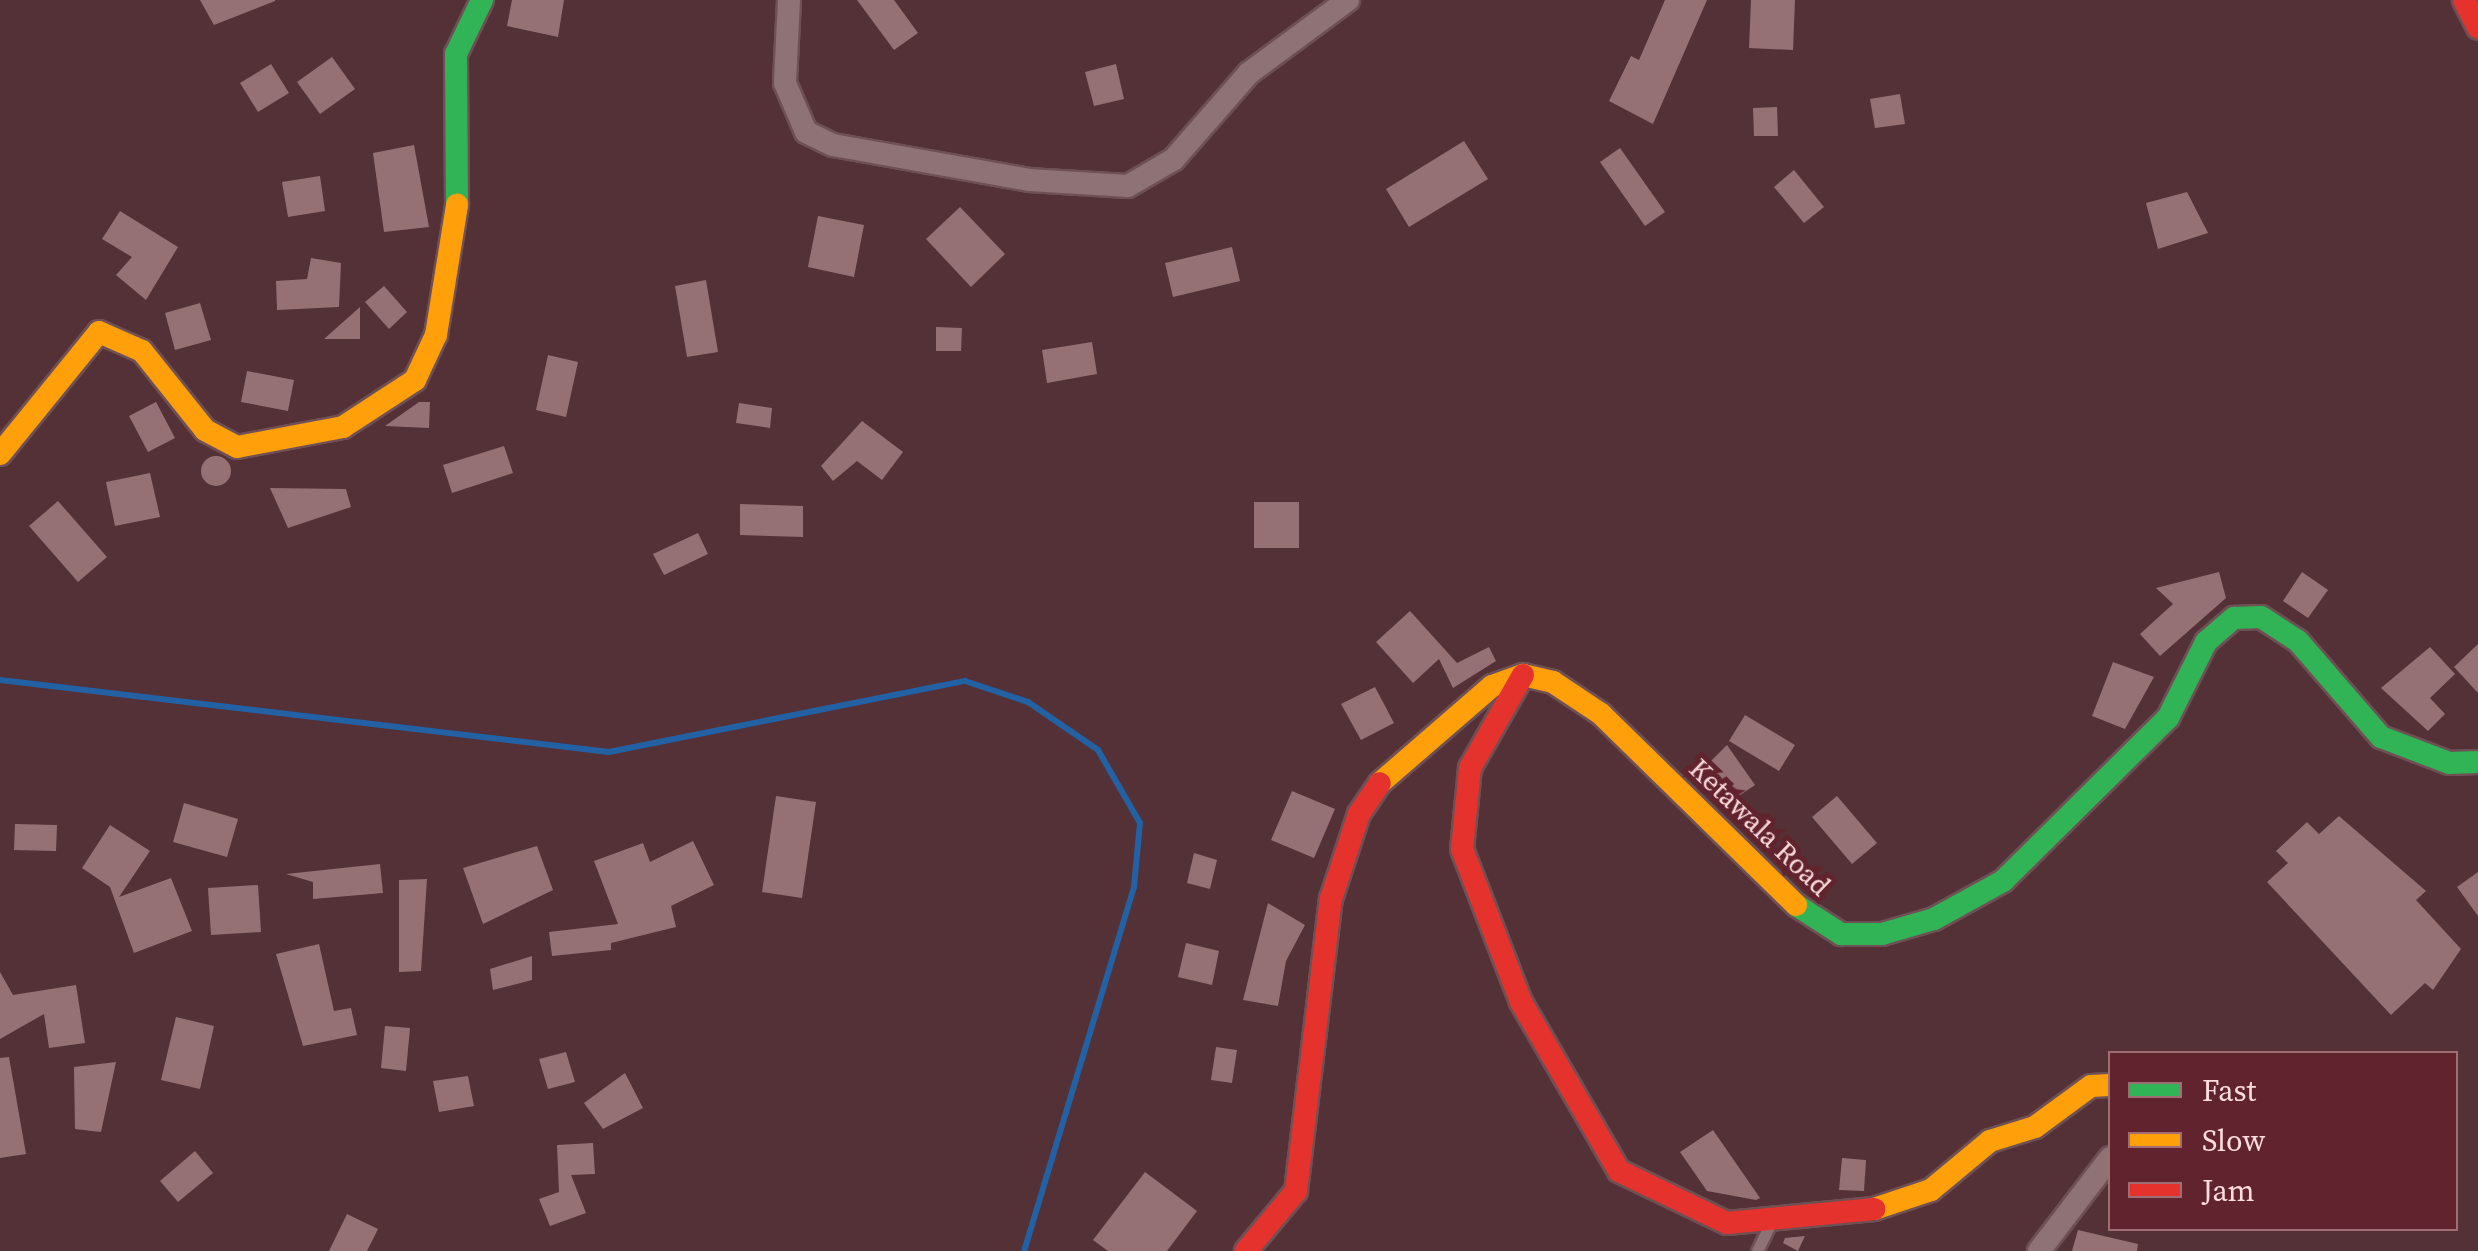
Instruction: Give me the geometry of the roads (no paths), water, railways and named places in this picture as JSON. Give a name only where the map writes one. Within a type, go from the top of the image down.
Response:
[{"type":"street","points":[[0,454],[99,332],[142,352],[205,430],[237,447],[343,427],[415,380],[436,335],[458,209],[456,54],[482,0]]},
{"type":"street","points":[[789,0],[785,83],[806,132],[1030,180],[1128,186],[1174,160],[1249,73],[1348,0]]},
{"type":"street","points":[[2464,0],[2478,28]]},
{"type":"street","name":"Ketawala Road","points":[[1523,676],[1553,682],[1602,714],[1810,919],[1841,934],[1882,934],[1934,918],[2002,881],[2168,718],[2206,642],[2234,618],[2261,617],[2298,641],[2381,737],[2449,762],[2478,762]]},
{"type":"street","points":[[1523,676],[1470,768],[1462,849],[1522,1002],[1620,1171],[1727,1223],[1871,1210],[1930,1190],[1990,1142],[2035,1127],[2091,1086],[2108,1085]]},
{"type":"street","points":[[1246,1251],[1285,1212],[1299,1178],[1331,899],[1358,814],[1389,769],[1464,704],[1523,676]]},
{"type":"street","points":[[2039,1251],[2108,1161]]},
{"type":"lane","points":[[1757,1251],[1772,1220]]},
{"type":"waterway","points":[[0,680],[609,752],[965,681],[1028,702],[1098,750],[1140,823],[1134,887],[1024,1251]]}]
